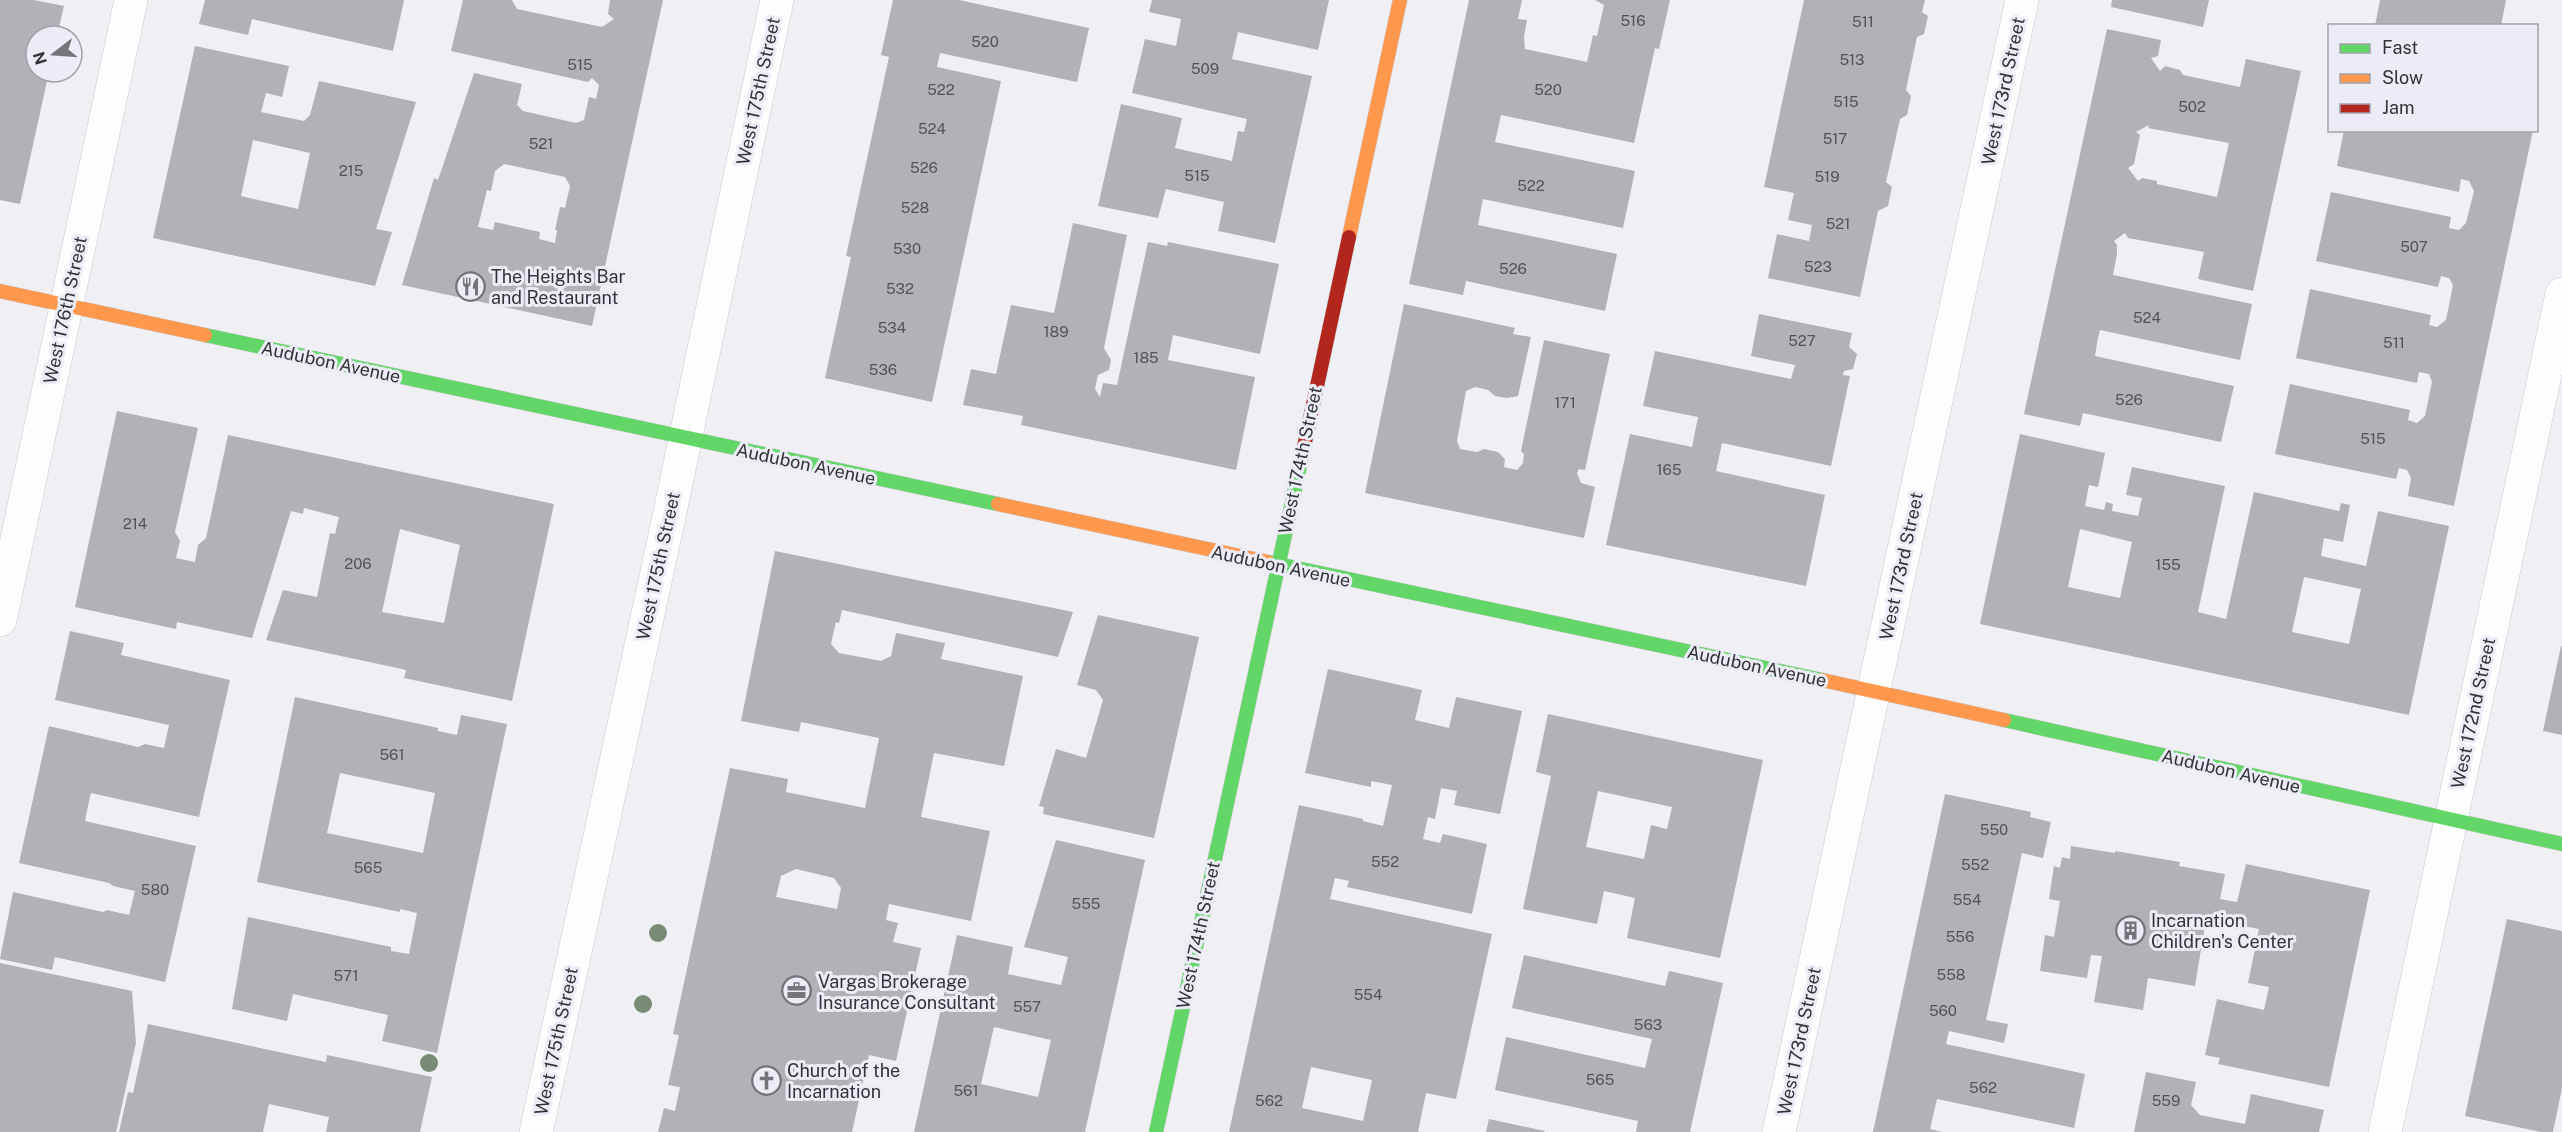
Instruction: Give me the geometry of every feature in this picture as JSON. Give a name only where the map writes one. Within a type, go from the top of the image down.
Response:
[{"type":"street","name":"West 176th Street","points":[[0,620],[131,0]]},
{"type":"street","name":"West 175th Street","points":[[536,1132],[777,0]]},
{"type":"street","name":"West 174th Street","points":[[1156,1132],[1400,0]]},
{"type":"street","name":"West 173rd Street","points":[[1779,1132],[2022,0]]},
{"type":"street","name":"Audubon Avenue","points":[[0,291],[1874,691],[2562,844]]},
{"type":"street","name":"West 172nd Street","points":[[2385,1132],[2562,294]]},
{"type":"building","points":[[0,0],[34,0],[64,6],[60,24],[24,24],[24,84],[46,84],[20,204],[0,200]]},
{"type":"building","points":[[205,0],[404,0],[393,51],[252,19],[248,35],[199,24]]},
{"type":"building","points":[[463,0],[512,0],[517,9],[602,27],[614,19],[608,14],[610,0],[663,0],[592,326],[402,285],[434,178],[438,180],[474,73],[522,84],[517,105],[523,111],[576,123],[584,120],[589,97],[596,99],[599,85],[592,78],[588,82],[451,51]],"holes":[[[504,164],[565,177],[570,186],[565,208],[560,207],[555,243],[539,239],[540,232],[495,222],[493,230],[478,227],[487,190],[491,191],[495,171]]]},
{"type":"building","points":[[893,0],[959,0],[1089,28],[1077,82],[940,53],[937,67],[1001,81],[932,402],[825,378],[851,257],[846,256],[889,57],[881,55]]},
{"type":"building","points":[[1152,0],[1329,0],[1318,50],[1238,32],[1232,59],[1312,76],[1275,243],[1218,231],[1224,202],[1166,189],[1158,218],[1098,206],[1121,104],[1182,118],[1175,148],[1232,161],[1238,131],[1244,132],[1247,119],[1132,93],[1145,39],[1176,46],[1181,19],[1149,12]]},
{"type":"building","points":[[1469,0],[1522,0],[1518,19],[1527,20],[1524,37],[1525,49],[1587,62],[1593,35],[1597,36],[1604,5],[1595,0],[1670,0],[1659,49],[1655,48],[1634,143],[1501,115],[1495,142],[1635,171],[1623,228],[1483,199],[1478,225],[1617,254],[1605,311],[1466,281],[1463,295],[1409,284]]},
{"type":"building","points":[[1804,0],[1925,0],[1922,12],[1928,16],[1924,34],[1917,37],[1906,90],[1911,96],[1907,115],[1900,119],[1886,182],[1892,187],[1888,206],[1878,211],[1860,297],[1768,278],[1777,234],[1809,241],[1812,225],[1788,220],[1794,193],[1764,187]]},
{"type":"building","points":[[2112,0],[2209,0],[2203,27],[2111,7]]},
{"type":"building","points":[[2380,0],[2506,0],[2501,24],[2375,24]]},
{"type":"building","points":[[2107,29],[2161,40],[2158,56],[2151,58],[2160,71],[2165,66],[2180,70],[2183,75],[2240,87],[2246,59],[2301,71],[2253,291],[2198,279],[2204,252],[2128,238],[2125,233],[2114,241],[2117,245],[2117,254],[2113,275],[2252,304],[2240,360],[2100,330],[2097,343],[2095,356],[2234,386],[2221,442],[2083,413],[2080,426],[2024,414]],"holes":[[[2149,125],[2148,128],[2229,143],[2217,197],[2157,184],[2157,181],[2142,178],[2138,181],[2128,168],[2134,164],[2140,135],[2136,132]]]},
{"type":"building","points":[[195,46],[289,66],[282,97],[266,93],[261,112],[304,121],[310,115],[319,81],[416,102],[376,229],[392,232],[375,286],[153,238]],"holes":[[[253,140],[310,153],[298,209],[241,196]]]},
{"type":"building","points":[[2344,132],[2533,132],[2454,506],[2408,496],[2411,478],[2407,470],[2399,468],[2396,479],[2275,454],[2290,384],[2410,410],[2408,420],[2417,423],[2425,416],[2432,382],[2429,374],[2419,372],[2417,383],[2296,358],[2310,289],[2431,315],[2429,325],[2437,327],[2446,320],[2453,285],[2449,278],[2441,276],[2438,287],[2316,261],[2331,192],[2451,217],[2449,228],[2459,230],[2466,223],[2474,191],[2469,181],[2461,179],[2459,192],[2337,166]]},
{"type":"building","points":[[1073,223],[1127,235],[1104,348],[1111,360],[1109,370],[1098,375],[1095,389],[1100,397],[1103,383],[1117,385],[1148,242],[1167,246],[1168,242],[1279,264],[1260,354],[1173,335],[1168,360],[1255,377],[1236,470],[1021,425],[1023,416],[963,405],[971,369],[996,374],[1011,305],[1054,313]]},
{"type":"building","points":[[1404,304],[1515,328],[1513,334],[1531,337],[1518,396],[1507,398],[1495,396],[1488,390],[1475,387],[1466,391],[1457,441],[1460,449],[1477,452],[1484,449],[1498,452],[1505,459],[1504,467],[1517,470],[1523,463],[1524,454],[1521,451],[1544,340],[1610,354],[1585,470],[1579,469],[1577,473],[1581,483],[1595,487],[1584,538],[1365,493]]},
{"type":"building","points":[[1759,314],[1852,333],[1849,347],[1857,354],[1853,369],[1844,371],[1843,375],[1850,376],[1831,466],[1722,443],[1716,471],[1825,495],[1806,586],[1606,545],[1630,434],[1692,447],[1698,417],[1643,406],[1655,351],[1791,379],[1795,365],[1751,356]]},
{"type":"building","points":[[117,411],[198,428],[175,532],[180,541],[176,558],[195,562],[198,545],[206,538],[228,435],[554,504],[512,701],[404,678],[406,670],[402,669],[266,640],[283,590],[317,597],[330,533],[335,534],[339,517],[304,508],[303,514],[291,511],[252,638],[177,622],[176,629],[75,607]],"holes":[[[400,529],[460,545],[444,623],[382,612]]]},
{"type":"building","points":[[2020,434],[2105,453],[2098,487],[2089,485],[2085,506],[2104,510],[2106,502],[2113,504],[2112,511],[2138,516],[2142,498],[2126,495],[2132,467],[2225,486],[2198,612],[2226,619],[2254,492],[2339,511],[2341,503],[2350,505],[2343,542],[2324,538],[2321,556],[2366,566],[2378,511],[2449,526],[2409,715],[1980,624]],"holes":[[[2080,529],[2132,542],[2120,598],[2068,587]],[[2304,577],[2361,589],[2349,644],[2292,632]]]},
{"type":"building","points":[[775,551],[1073,612],[1058,657],[842,610],[839,623],[836,622],[831,644],[839,653],[881,661],[891,656],[896,633],[945,643],[941,659],[1023,676],[1004,766],[934,753],[921,817],[990,831],[971,921],[889,904],[886,920],[898,923],[893,942],[921,948],[896,1061],[869,1055],[852,1132],[658,1132],[664,1108],[675,1111],[680,1087],[668,1085],[679,1035],[673,1034],[730,768],[788,779],[786,792],[865,808],[879,738],[801,722],[799,732],[741,721]],"holes":[[[796,869],[834,878],[841,888],[837,909],[776,897],[781,876]]]},
{"type":"building","points":[[1098,615],[1199,637],[1154,838],[1043,814],[1044,807],[1039,806],[1056,749],[1086,758],[1103,700],[1096,690],[1077,685]]},
{"type":"building","points":[[70,631],[124,643],[121,655],[230,680],[199,817],[91,793],[88,806],[85,821],[196,846],[165,982],[55,957],[52,970],[0,959],[13,892],[103,912],[107,910],[129,915],[135,891],[19,863],[49,726],[138,747],[145,744],[164,748],[169,725],[55,700]]},
{"type":"building","points":[[2562,646],[2562,735],[2543,731]]},
{"type":"building","points":[[1328,669],[1422,690],[1415,720],[1449,728],[1456,697],[1522,711],[1500,814],[1454,805],[1457,791],[1441,788],[1435,819],[1428,817],[1423,839],[1440,843],[1443,834],[1487,844],[1472,914],[1347,887],[1349,881],[1335,878],[1330,899],[1492,934],[1456,1099],[1426,1093],[1418,1132],[1229,1132],[1299,805],[1363,819],[1363,821],[1383,826],[1392,785],[1371,781],[1371,787],[1305,773]],"holes":[[[1311,1067],[1372,1080],[1363,1121],[1302,1108]]]},
{"type":"building","points":[[295,697],[438,728],[438,731],[457,735],[461,715],[507,724],[437,1053],[382,1041],[388,1015],[293,994],[287,1021],[232,1009],[248,917],[391,947],[391,951],[409,954],[417,913],[400,909],[400,912],[257,882]],"holes":[[[340,773],[435,793],[423,853],[327,833]]]},
{"type":"building","points":[[1548,714],[1763,760],[1720,958],[1627,938],[1635,898],[1604,891],[1597,924],[1523,909],[1551,776],[1536,772]],"holes":[[[1598,791],[1672,807],[1667,829],[1651,825],[1644,859],[1586,847]]]},
{"type":"building","points":[[1945,794],[2031,812],[2030,817],[2051,822],[2043,858],[2022,853],[1990,1001],[1986,1020],[2008,1024],[2004,1043],[1949,1031],[1946,1044],[2085,1074],[2074,1128],[1937,1099],[1930,1129],[1942,1132],[1873,1132]]},
{"type":"building","points":[[1056,840],[1145,860],[1085,1132],[914,1132],[957,935],[1013,947],[1008,974],[1061,985],[1068,957],[1024,947]],"holes":[[[994,1027],[1051,1040],[1038,1097],[981,1084]]]},
{"type":"building","points":[[2071,846],[2180,862],[2179,866],[2225,874],[2220,899],[2237,902],[2246,864],[2370,890],[2329,1087],[2218,1064],[2220,1058],[2205,1055],[2217,999],[2264,1010],[2269,987],[2248,983],[2259,929],[2206,919],[2195,986],[2148,978],[2143,1010],[2094,1002],[2102,956],[2091,955],[2087,978],[2040,971],[2045,935],[2054,937],[2060,901],[2049,899],[2054,866],[2060,868],[2062,857],[2070,859]]},
{"type":"building","points":[[2507,919],[2562,931],[2562,1088],[2553,1132],[2541,1132],[2465,1116]]},
{"type":"building","points":[[1524,955],[1665,986],[1669,971],[1723,983],[1690,1132],[1636,1132],[1638,1121],[1495,1090],[1506,1037],[1645,1068],[1652,1039],[1512,1008]]},
{"type":"building","points":[[0,963],[132,991],[136,1043],[116,1132],[0,1132]]},
{"type":"building","points":[[148,1024],[326,1062],[327,1055],[432,1077],[420,1132],[326,1132],[329,1117],[269,1104],[263,1132],[119,1132],[128,1092],[133,1093]]},
{"type":"building","points":[[2146,1072],[2196,1082],[2191,1105],[2200,1115],[2245,1124],[2251,1094],[2324,1110],[2319,1132],[2134,1132]]},
{"type":"building","points":[[1489,1119],[1545,1131],[1486,1132]]},
{"type":"traffic: fast","points":[[205,335],[998,504]]},
{"type":"traffic: fast","points":[[1156,1132],[1302,456]]},
{"type":"traffic: fast","points":[[1268,562],[1822,680]]},
{"type":"traffic: fast","points":[[2004,720],[2562,844]]},
{"type":"traffic: slow","points":[[1349,237],[1400,0]]},
{"type":"traffic: slow","points":[[0,291],[205,335]]},
{"type":"traffic: slow","points":[[998,504],[1268,562]]},
{"type":"traffic: slow","points":[[1822,680],[2004,720]]},
{"type":"traffic: jam","points":[[1302,456],[1349,237]]},
{"type":"place","name":"The Heights Bar and Restaurant","points":[[470,286]]},
{"type":"place","name":"Incarnation Children's Center","points":[[2130,930]]},
{"type":"place","name":"Vargas Brokerage Insurance Consultant","points":[[797,991]]},
{"type":"place","name":"Church of the Incarnation","points":[[766,1080]]}]
